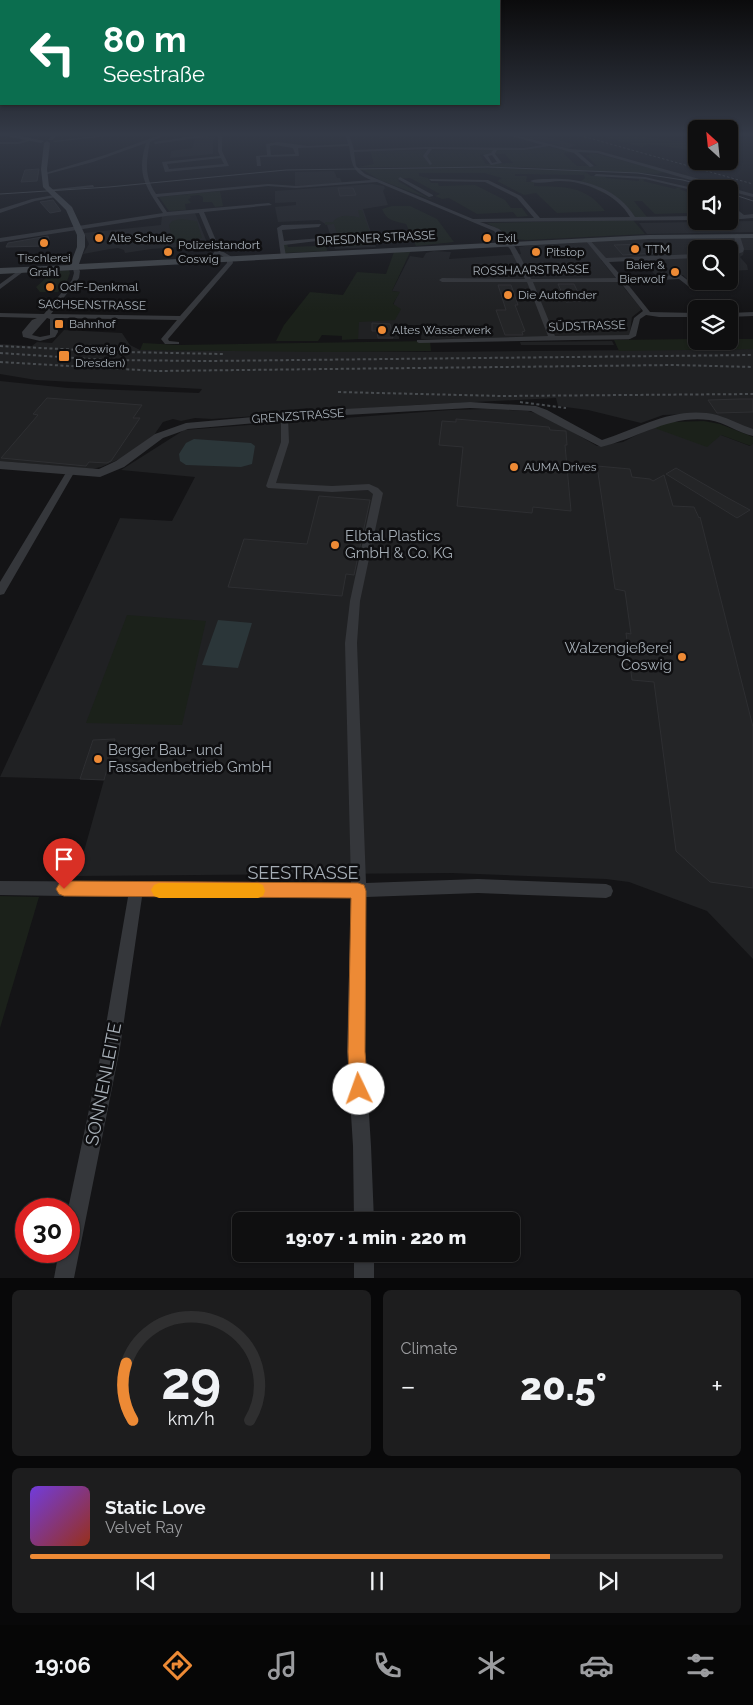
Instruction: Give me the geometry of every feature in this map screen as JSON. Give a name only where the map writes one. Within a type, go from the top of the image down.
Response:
[{"type":"main road","points":[[51,193],[69,209],[78,229],[81,242],[74,266]]},
{"type":"main road","name":"DRESDNER STRASSE","points":[[0,271],[510,243],[674,236],[753,236]]},
{"type":"street","points":[[0,211],[51,193]]},
{"type":"street","points":[[152,193],[166,214]]},
{"type":"street","points":[[154,196],[186,193]]},
{"type":"street","points":[[408,193],[501,232],[510,243],[529,281],[553,339]]},
{"type":"street","points":[[424,193],[434,199],[427,200]]},
{"type":"street","points":[[512,193],[519,196],[537,218]]},
{"type":"street","points":[[603,193],[616,199],[628,209],[634,219]]},
{"type":"street","points":[[0,202],[11,207]]},
{"type":"street","points":[[0,241],[52,238],[52,233],[166,214],[269,205]]},
{"type":"street","points":[[178,343],[167,343],[164,339],[230,264],[230,258],[218,251],[200,210]]},
{"type":"street","points":[[738,213],[743,217]]},
{"type":"street","points":[[738,217],[753,216]]},
{"type":"street","points":[[471,220],[688,218]]},
{"type":"street","points":[[283,256],[279,229],[282,227],[319,225]]},
{"type":"street","points":[[737,236],[741,249],[738,252]]},
{"type":"street","points":[[282,243],[322,240]]},
{"type":"street","name":"SÜDSTRASSE","points":[[418,340],[630,337],[635,333],[637,318],[646,313],[644,306],[588,240]]},
{"type":"street","points":[[212,259],[218,251]]},
{"type":"street","points":[[606,260],[688,256]]},
{"type":"street","points":[[47,316],[52,318],[54,334],[40,339],[27,337],[24,333],[34,321],[47,316],[77,278],[77,270],[74,266]]},
{"type":"street","points":[[0,287],[24,270]]},
{"type":"street","name":"ROSSHAARSTRASSE","points":[[442,280],[622,280],[681,277],[688,284]]},
{"type":"street","points":[[646,313],[688,315]]},
{"type":"street","points":[[738,315],[753,314]]},
{"type":"street","name":"SACHSENSTRASSE","points":[[0,315],[183,318]]},
{"type":"street","name":"GRENZSTRASSE","points":[[0,465],[100,473],[114,468],[160,436],[186,426],[284,417],[470,405],[514,406],[543,412],[601,444],[659,420],[678,417],[709,417],[753,433]]},
{"type":"street","points":[[284,417],[285,442],[271,486],[332,489],[369,487],[376,490],[378,494],[352,622],[358,891],[356,1052],[364,1212]]},
{"type":"street","points":[[0,590],[71,472]]},
{"type":"street","name":"SEESTRASSE","points":[[0,888],[358,891],[478,886],[606,891]]},
{"type":"street","name":"SONNENLEITE","points":[[64,1278],[111,1048],[136,890]]},
{"type":"street","points":[[364,1262],[364,1278]]},
{"type":"shaded area","points":[[220,193],[223,206],[215,207],[212,202],[203,202],[203,197],[199,195],[190,196],[191,198],[188,199],[191,203],[185,204],[186,210],[169,211],[159,197]]},
{"type":"shaded area","points":[[275,193],[384,193],[388,205],[363,209],[376,247],[335,249],[327,225],[319,220],[278,222],[275,207],[296,205],[296,202],[275,203]]},
{"type":"shaded area","points":[[413,193],[418,193],[433,199],[430,199]]},
{"type":"shaded area","points":[[437,193],[490,193],[505,200],[511,208],[522,208],[528,216],[517,217],[513,212],[477,214],[449,198],[442,199],[435,196],[440,194]]},
{"type":"shaded area","points":[[519,193],[583,193],[590,196],[605,211],[557,213],[536,193],[524,195]]},
{"type":"shaded area","points":[[603,193],[688,193],[688,214],[655,214],[642,201],[634,201],[647,217],[633,217],[616,199]]},
{"type":"shaded area","points":[[392,206],[410,206],[437,219],[454,242],[416,246],[406,224],[391,220],[384,213],[382,209]]},
{"type":"shaded area","points":[[358,210],[362,210],[374,244],[344,245],[340,243],[334,224],[325,225],[325,222],[333,222],[335,219],[345,216],[360,218]]},
{"type":"shaded area","points":[[195,213],[208,245],[125,253],[124,250],[118,248],[83,254],[89,244],[84,233],[161,225],[162,216]]},
{"type":"shaded area","points":[[181,219],[197,221],[202,238],[184,241],[177,240],[177,243],[173,243],[169,225],[172,221]]},
{"type":"shaded area","points":[[633,220],[645,234],[527,240],[515,239],[487,223]]},
{"type":"shaded area","points":[[738,221],[753,221],[753,232],[647,234],[639,223],[688,222],[688,230],[738,230]]},
{"type":"shaded area","points":[[753,237],[753,250],[744,250],[743,255],[740,257],[747,265],[748,270],[738,271],[738,240],[688,240],[688,280],[683,275],[657,277],[639,258],[601,260],[640,307],[641,310],[632,317],[629,340],[421,339],[422,325],[399,325],[399,339],[358,339],[358,322],[393,305],[399,292],[392,291],[410,256],[423,258],[426,253],[434,251],[451,252],[449,259],[521,254],[519,247],[525,246],[650,238]]},
{"type":"shaded area","points":[[326,240],[327,251],[282,253],[282,243],[287,243],[288,247],[316,246],[315,241]]},
{"type":"shaded area","points":[[411,250],[392,291],[400,292],[393,304],[401,309],[395,320],[359,322],[358,339],[342,340],[342,336],[322,335],[318,341],[276,341],[284,325],[310,292],[343,295],[357,272],[386,274],[394,252]]},
{"type":"shaded area","points":[[69,270],[70,273],[67,281],[58,292],[40,292],[36,287],[54,271]]},
{"type":"shaded area","points":[[64,330],[122,333],[130,345],[140,350],[432,352],[753,349],[753,431],[689,414],[663,415],[641,423],[588,410],[558,406],[556,398],[415,405],[212,419],[195,418],[181,421],[173,419],[163,422],[154,435],[122,458],[101,467],[92,469],[0,461],[0,381],[68,388],[199,393],[202,389],[36,380],[0,374],[0,344],[32,346],[37,342],[52,343]]},
{"type":"shaded area","points":[[688,339],[688,350],[619,351],[614,340]]},
{"type":"shaded area","points":[[738,339],[753,339],[753,349],[738,349]]},
{"type":"shaded area","points":[[430,341],[431,351],[140,350],[143,343],[178,345]]},
{"type":"shaded area","points":[[612,341],[614,345],[521,345],[520,342]]},
{"type":"shaded area","points":[[450,410],[528,411],[545,416],[597,446],[623,442],[652,427],[721,435],[750,446],[753,443],[753,959],[707,911],[629,882],[606,879],[452,873],[77,876],[104,780],[0,777],[120,518],[172,521],[195,477],[121,470],[184,430]]},
{"type":"shaded area","points":[[704,421],[720,424],[753,437],[753,443],[751,446],[721,435],[707,447],[652,427],[671,422]]},
{"type":"shaded area","points":[[194,439],[251,443],[255,446],[252,464],[241,467],[186,465],[180,461],[179,454],[186,443]]},
{"type":"shaded area","points":[[127,615],[206,621],[182,725],[86,723]]},
{"type":"shaded area","points":[[218,620],[252,623],[238,668],[202,665]]},
{"type":"shaded area","points":[[0,896],[39,897],[0,1028]]},
{"type":"building","points":[[339,193],[355,193],[356,195],[340,196]]},
{"type":"building","points":[[53,200],[61,211],[50,213],[40,202]]},
{"type":"building","points":[[48,236],[49,240],[45,246],[6,247],[8,243]]},
{"type":"building","name":"TTM","points":[[645,244],[656,253],[623,255],[614,245]]},
{"type":"building","points":[[558,284],[574,284],[582,301],[566,302]]},
{"type":"building","points":[[498,285],[511,285],[518,305],[515,305],[525,331],[522,332],[523,335],[505,335],[496,310],[506,310]]},
{"type":"building","name":"Altes Wasserwerk","points":[[372,323],[390,324],[393,338],[378,338],[377,331],[372,331]]},
{"type":"building","points":[[47,398],[142,405],[133,418],[140,418],[111,461],[107,463],[89,462],[86,466],[1,458],[38,415],[33,414]]},
{"type":"building","points":[[753,399],[753,412],[717,413],[708,400]]},
{"type":"building","name":"AUMA Drives","points":[[456,419],[549,427],[550,430],[566,431],[567,445],[565,445],[571,511],[533,507],[532,513],[457,506],[463,447],[439,445],[442,421],[456,422]]},
{"type":"building","name":"Walzengießerei Coswig","points":[[597,466],[630,469],[632,477],[653,481],[664,475],[673,506],[694,507],[700,517],[753,727],[753,888],[710,882],[676,851],[654,682],[632,680],[626,633],[631,634],[625,591],[615,589]]},
{"type":"building","points":[[676,468],[750,510],[737,518],[666,474]]},
{"type":"building","name":"Elbtal Plastics GmbH & Co. KG","points":[[319,496],[370,500],[354,575],[346,574],[342,596],[228,587],[244,539],[307,544]]},
{"type":"building","name":"Berger Bau- und Fassadenbetrieb GmbH","points":[[115,739],[104,780],[80,779],[93,740]]},
{"type":"tram line","points":[[0,194],[21,193]]},
{"type":"tram line","points":[[738,196],[753,201]]},
{"type":"railway","points":[[0,346],[123,352],[223,354]]},
{"type":"railway","points":[[0,353],[106,360],[208,361],[753,355]]},
{"type":"railway","points":[[0,362],[157,371],[674,365],[753,367]]},
{"type":"railway","points":[[338,392],[502,396],[753,394]]},
{"type":"railway","points":[[520,402],[566,408]]},
{"type":"slow traffic","points":[[159,890],[258,891]]},
{"type":"place","name":"Alte Schule","points":[[99,238]]},
{"type":"place","name":"Exil","points":[[487,238]]},
{"type":"place","name":"Tischlerei Grahl","points":[[44,243]]},
{"type":"place","name":"TTM","points":[[635,249]]},
{"type":"place","name":"Polizeistandort Coswig","points":[[168,252]]},
{"type":"place","name":"Pitstop","points":[[536,252]]},
{"type":"place","name":"Baier & Bierwolf","points":[[675,272]]},
{"type":"place","name":"OdF-Denkmal","points":[[50,287]]},
{"type":"place","name":"Die Autofinder","points":[[508,295]]},
{"type":"place","name":"Bahnhof","points":[[59,324]]},
{"type":"place","name":"Altes Wasserwerk","points":[[382,330]]},
{"type":"place","name":"Coswig (b Dresden)","points":[[64,356]]},
{"type":"place","name":"AUMA Drives","points":[[514,467]]},
{"type":"place","name":"Elbtal Plastics GmbH & Co. KG","points":[[335,545]]},
{"type":"place","name":"Walzengießerei Coswig","points":[[682,657]]},
{"type":"place","name":"Berger Bau- und Fassadenbetrieb GmbH","points":[[98,759]]},
{"type":"route","points":[[64,889],[358,891],[356,1052],[359,1089]]}]
